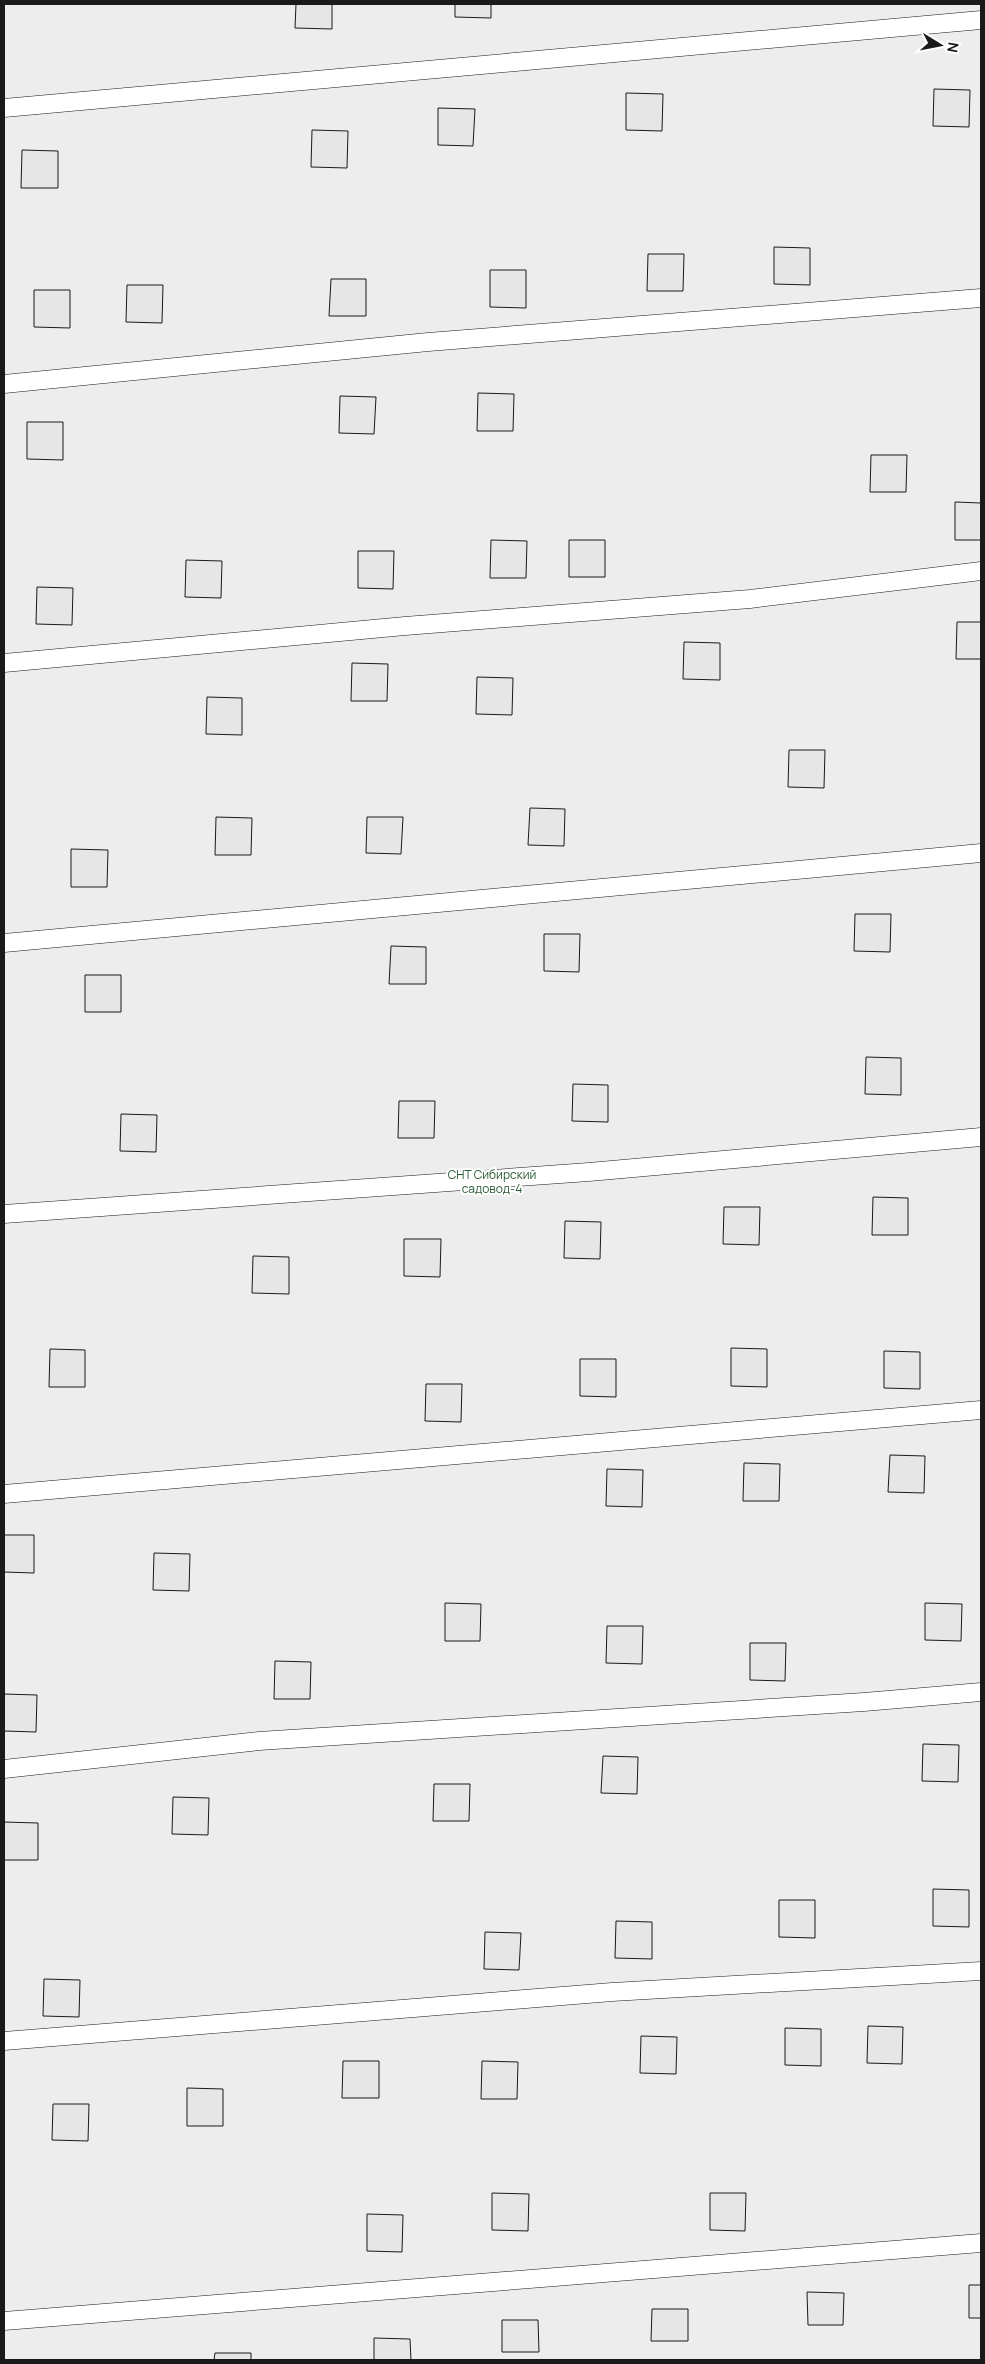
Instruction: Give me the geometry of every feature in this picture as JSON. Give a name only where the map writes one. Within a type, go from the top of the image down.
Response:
[{"type":"lane","points":[[4,108],[981,20]]},
{"type":"lane","points":[[4,384],[428,342],[981,298]]},
{"type":"lane","points":[[4,663],[405,626],[750,599],[981,571]]},
{"type":"lane","points":[[4,943],[981,853]]},
{"type":"lane","points":[[4,1214],[589,1172],[981,1137]]},
{"type":"lane","points":[[4,1494],[981,1410]]},
{"type":"lane","points":[[4,1769],[259,1741],[864,1702],[981,1692]]},
{"type":"lane","points":[[4,2041],[612,1992],[981,1971]]},
{"type":"lane","points":[[4,2321],[981,2243]]},
{"type":"shaded area","name":"СНТ Сибирский садовод-4","points":[[4,4],[981,4],[981,2360],[4,2360]]},
{"type":"building","points":[[296,4],[332,4],[332,29],[295,28]]},
{"type":"building","points":[[455,4],[491,4],[491,18],[455,17]]},
{"type":"building","points":[[934,89],[970,90],[969,127],[933,126]]},
{"type":"building","points":[[626,93],[663,94],[662,131],[626,130]]},
{"type":"building","points":[[438,108],[475,109],[473,146],[438,145]]},
{"type":"building","points":[[312,130],[348,131],[347,168],[311,167]]},
{"type":"building","points":[[22,150],[58,151],[58,188],[21,188]]},
{"type":"building","points":[[774,247],[810,248],[810,285],[774,284]]},
{"type":"building","points":[[648,254],[684,254],[683,291],[647,291]]},
{"type":"building","points":[[490,270],[526,270],[526,308],[490,307]]},
{"type":"building","points":[[331,279],[366,279],[366,316],[329,316]]},
{"type":"building","points":[[127,285],[163,285],[162,323],[126,322]]},
{"type":"building","points":[[34,290],[70,290],[70,328],[34,327]]},
{"type":"building","points":[[478,393],[514,394],[513,431],[477,431]]},
{"type":"building","points":[[340,396],[376,397],[374,434],[339,433]]},
{"type":"building","points":[[27,422],[63,422],[63,460],[27,459]]},
{"type":"building","points":[[871,455],[907,455],[906,492],[870,492]]},
{"type":"building","points":[[955,502],[981,503],[981,540],[955,540]]},
{"type":"building","points":[[491,540],[527,541],[526,578],[490,578]]},
{"type":"building","points":[[569,540],[605,540],[605,577],[569,577]]},
{"type":"building","points":[[358,551],[394,551],[393,589],[358,588]]},
{"type":"building","points":[[186,560],[222,561],[221,598],[185,597]]},
{"type":"building","points":[[37,587],[73,588],[72,625],[36,624]]},
{"type":"building","points":[[957,622],[981,622],[981,659],[956,659]]},
{"type":"building","points":[[684,642],[720,643],[720,680],[683,679]]},
{"type":"building","points":[[352,663],[388,664],[387,701],[351,701]]},
{"type":"building","points":[[477,677],[513,678],[512,715],[476,714]]},
{"type":"building","points":[[207,697],[242,698],[242,735],[206,734]]},
{"type":"building","points":[[789,750],[825,750],[824,788],[788,787]]},
{"type":"building","points":[[530,808],[565,809],[564,846],[528,845]]},
{"type":"building","points":[[216,817],[252,818],[251,855],[215,855]]},
{"type":"building","points":[[367,817],[403,817],[401,854],[366,853]]},
{"type":"building","points":[[71,849],[108,850],[107,887],[71,887]]},
{"type":"building","points":[[855,914],[891,914],[890,952],[854,951]]},
{"type":"building","points":[[544,934],[580,934],[579,972],[544,971]]},
{"type":"building","points":[[391,946],[426,947],[426,984],[389,984]]},
{"type":"building","points":[[85,975],[121,975],[121,1012],[85,1012]]},
{"type":"building","points":[[866,1057],[901,1058],[901,1095],[865,1094]]},
{"type":"building","points":[[573,1084],[608,1085],[608,1122],[572,1121]]},
{"type":"building","points":[[399,1101],[435,1101],[434,1138],[398,1138]]},
{"type":"building","points":[[121,1114],[157,1115],[156,1152],[120,1151]]},
{"type":"building","points":[[873,1197],[908,1198],[908,1235],[872,1235]]},
{"type":"building","points":[[724,1207],[760,1207],[759,1245],[723,1244]]},
{"type":"building","points":[[565,1221],[601,1222],[600,1259],[564,1258]]},
{"type":"building","points":[[404,1239],[441,1239],[440,1277],[404,1276]]},
{"type":"building","points":[[253,1256],[289,1257],[289,1294],[252,1293]]},
{"type":"building","points":[[731,1348],[767,1349],[767,1387],[731,1386]]},
{"type":"building","points":[[50,1349],[85,1350],[85,1387],[49,1387]]},
{"type":"building","points":[[884,1351],[920,1352],[920,1389],[884,1388]]},
{"type":"building","points":[[580,1359],[616,1359],[616,1397],[580,1396]]},
{"type":"building","points":[[426,1384],[462,1384],[461,1422],[425,1421]]},
{"type":"building","points":[[890,1455],[925,1456],[924,1493],[888,1492]]},
{"type":"building","points":[[744,1463],[780,1464],[779,1501],[743,1501]]},
{"type":"building","points":[[607,1469],[643,1470],[642,1507],[606,1506]]},
{"type":"building","points":[[4,1535],[34,1535],[34,1573],[4,1572]]},
{"type":"building","points":[[154,1553],[190,1554],[189,1591],[153,1590]]},
{"type":"building","points":[[445,1603],[481,1604],[480,1641],[445,1641]]},
{"type":"building","points":[[925,1603],[962,1604],[961,1641],[925,1640]]},
{"type":"building","points":[[607,1626],[643,1626],[642,1664],[606,1663]]},
{"type":"building","points":[[750,1643],[786,1643],[785,1681],[750,1680]]},
{"type":"building","points":[[275,1661],[311,1662],[310,1699],[274,1699]]},
{"type":"building","points":[[4,1694],[37,1695],[36,1732],[4,1731]]},
{"type":"building","points":[[923,1744],[959,1745],[958,1782],[922,1781]]},
{"type":"building","points":[[603,1756],[638,1757],[637,1794],[601,1793]]},
{"type":"building","points":[[434,1784],[470,1784],[469,1821],[433,1821]]},
{"type":"building","points":[[173,1797],[209,1798],[208,1835],[172,1834]]},
{"type":"building","points":[[4,1822],[38,1823],[38,1860],[4,1860]]},
{"type":"building","points":[[933,1889],[969,1890],[969,1927],[933,1926]]},
{"type":"building","points":[[779,1900],[815,1900],[815,1938],[779,1937]]},
{"type":"building","points":[[616,1921],[652,1922],[652,1959],[615,1958]]},
{"type":"building","points":[[485,1932],[521,1933],[519,1970],[484,1969]]},
{"type":"building","points":[[44,1979],[80,1980],[79,2017],[43,2016]]},
{"type":"building","points":[[868,2026],[903,2027],[902,2064],[867,2063]]},
{"type":"building","points":[[785,2028],[821,2029],[821,2066],[785,2065]]},
{"type":"building","points":[[641,2036],[677,2037],[676,2074],[640,2073]]},
{"type":"building","points":[[343,2061],[379,2061],[379,2098],[342,2098]]},
{"type":"building","points":[[482,2061],[518,2062],[517,2099],[481,2099]]},
{"type":"building","points":[[187,2088],[223,2089],[223,2126],[187,2126]]},
{"type":"building","points":[[53,2104],[89,2104],[88,2141],[52,2140]]},
{"type":"building","points":[[492,2193],[529,2194],[528,2231],[492,2230]]},
{"type":"building","points":[[710,2193],[746,2193],[745,2231],[710,2230]]},
{"type":"building","points":[[367,2214],[403,2215],[402,2252],[367,2251]]},
{"type":"building","points":[[969,2285],[981,2285],[981,2318],[969,2318]]},
{"type":"building","points":[[807,2292],[844,2293],[843,2325],[808,2325]]},
{"type":"building","points":[[652,2309],[688,2309],[688,2341],[651,2341]]},
{"type":"building","points":[[502,2320],[538,2320],[539,2352],[502,2352]]},
{"type":"building","points":[[374,2338],[410,2339],[411,2360],[374,2360]]},
{"type":"building","points":[[215,2353],[251,2353],[251,2360],[214,2360]]}]
